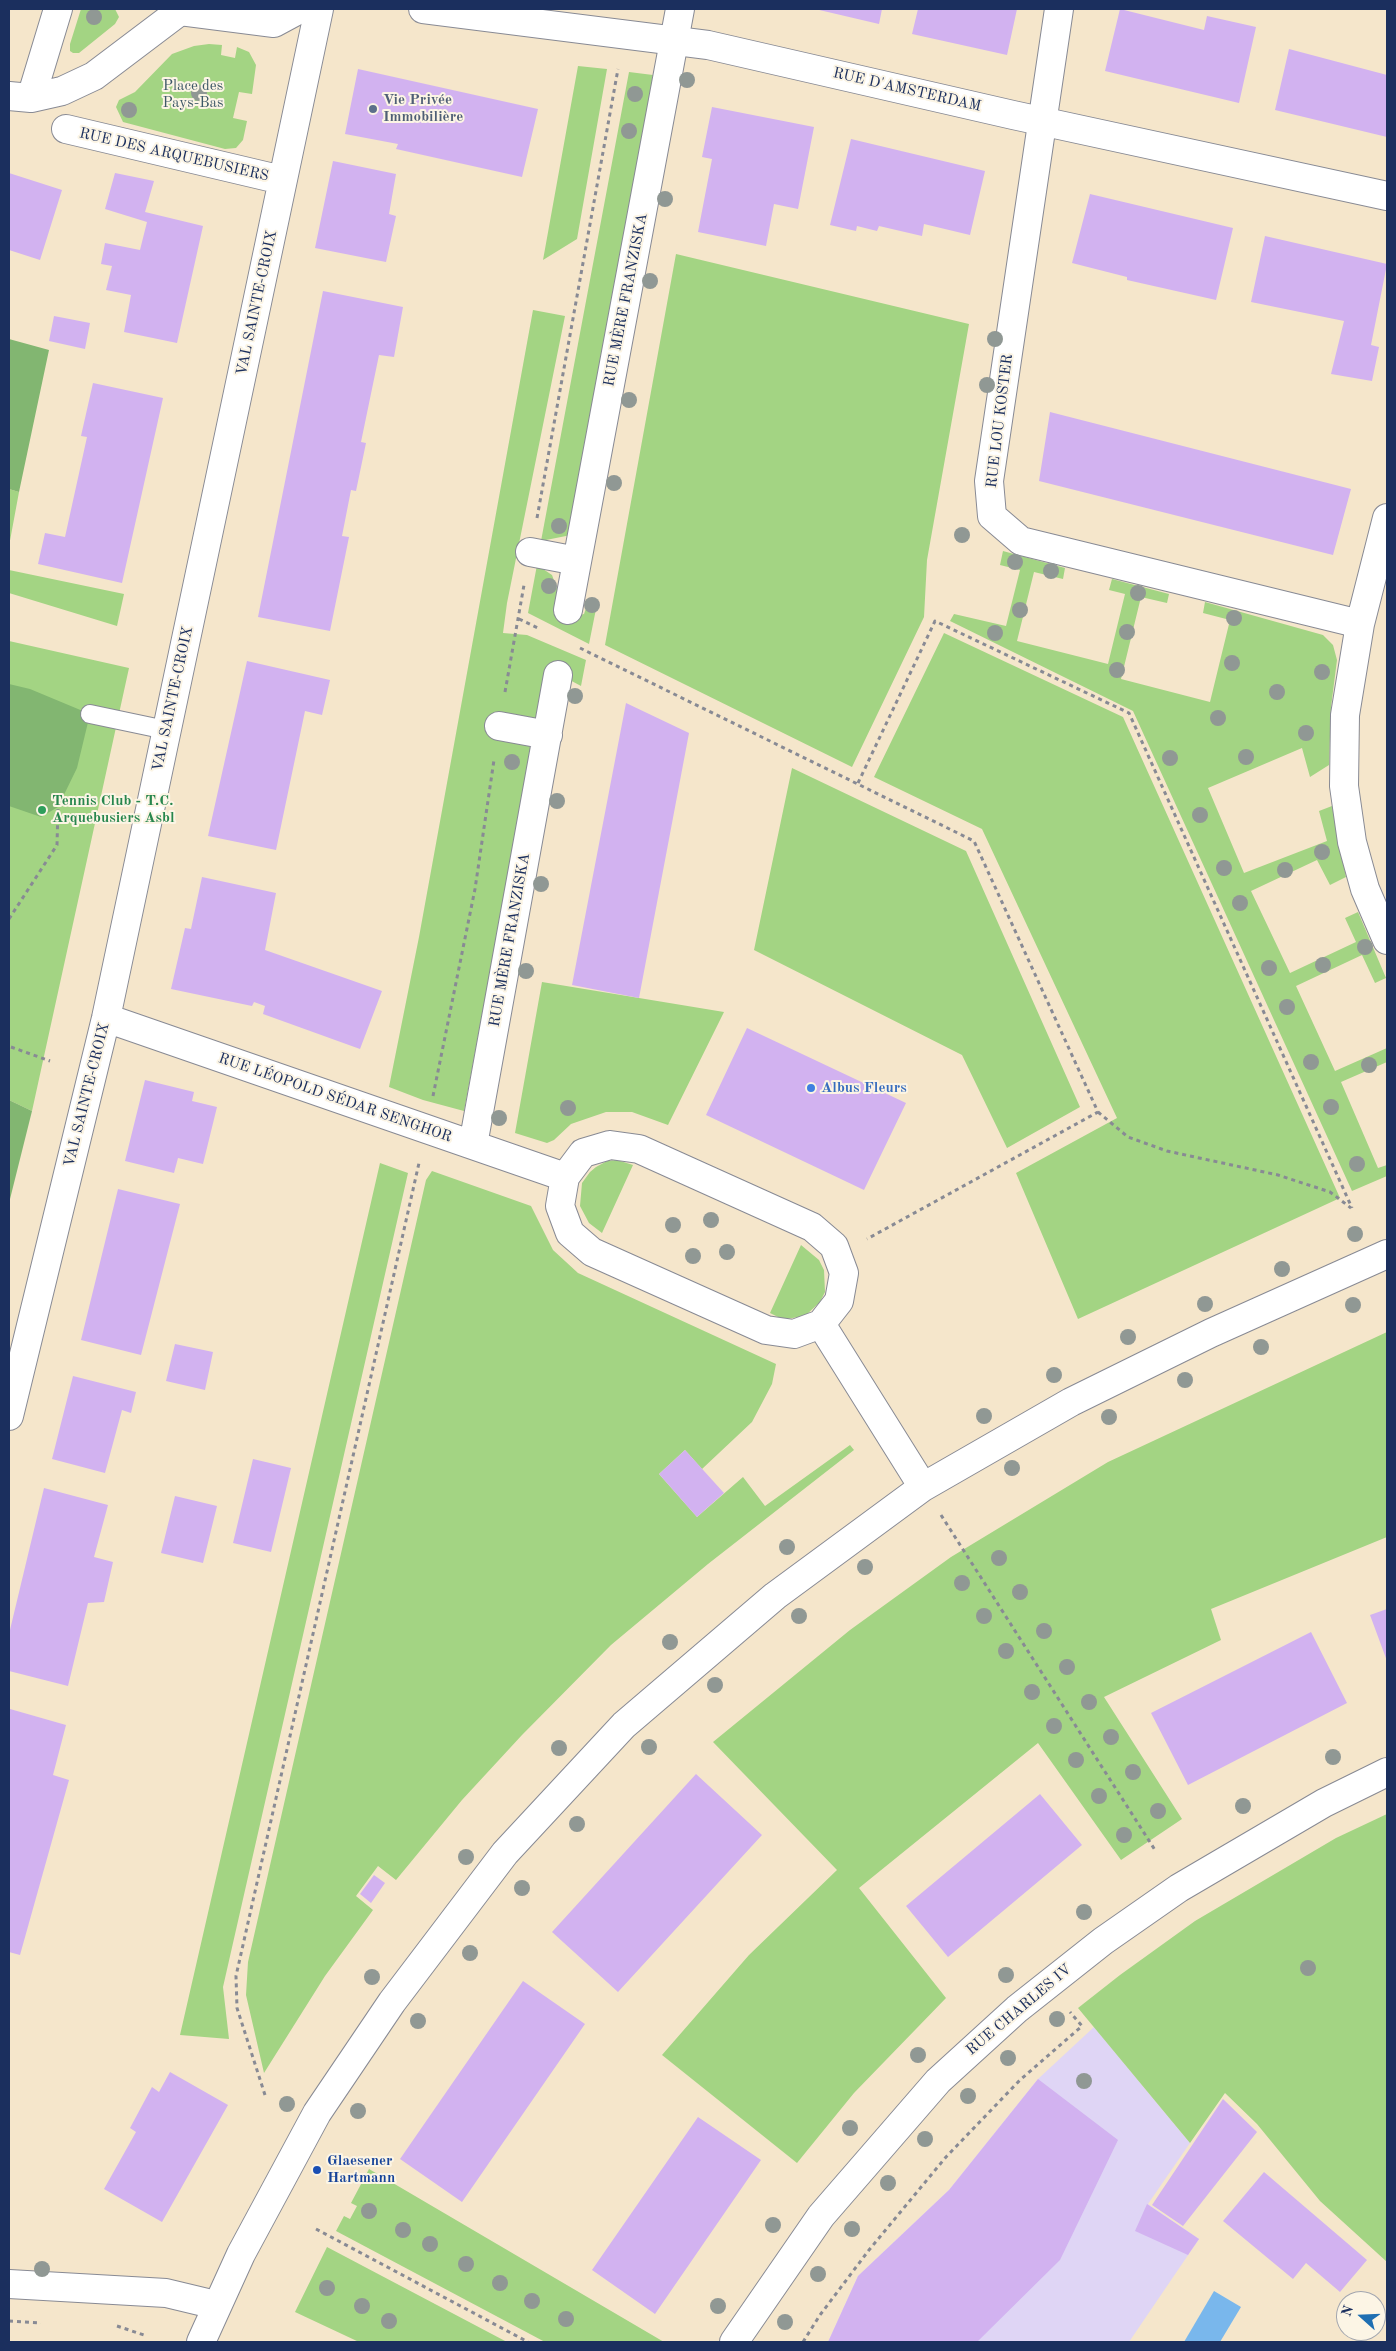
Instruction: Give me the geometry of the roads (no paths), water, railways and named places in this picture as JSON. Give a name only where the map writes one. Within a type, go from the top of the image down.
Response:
[{"type":"street","points":[[20,97],[58,9]]},
{"type":"street","points":[[20,97],[62,91],[94,76],[177,10],[274,23],[300,9]]},
{"type":"street","name":"VAL SAINTE-CROIX","points":[[9,1416],[106,1018],[319,9]]},
{"type":"street","name":"RUE D'AMSTERDAM","points":[[423,9],[708,45],[1042,121],[1387,196]]},
{"type":"street","name":"RUE MÈRE FRANZISKA","points":[[568,610],[680,9]]},
{"type":"street","name":"RUE LOU KOSTER","points":[[1059,9],[989,481],[992,516],[1021,541],[1360,624]]},
{"type":"street","name":"RUE DES ARQUEBUSIERS","points":[[66,128],[282,180]]},
{"type":"street","points":[[1387,518],[1360,624],[1345,715],[1344,786],[1352,842],[1365,889],[1387,940]]},
{"type":"street","points":[[530,552],[577,561]]},
{"type":"street","name":"RUE MÈRE FRANZISKA","points":[[473,1146],[558,675]]},
{"type":"street","points":[[499,726],[548,735]]},
{"type":"street","name":"RUE LÉOPOLD SÉDAR SENGHOR","points":[[106,1018],[565,1177]]},
{"type":"street","points":[[610,1145],[639,1149],[812,1227],[834,1246],[844,1273],[839,1301],[821,1324],[794,1334],[766,1330],[592,1252],[570,1233],[560,1206],[565,1177],[583,1153],[610,1145]]},
{"type":"street","points":[[201,2342],[216,2305],[241,2254],[317,2113],[392,2002],[505,1853],[624,1725],[775,1596],[923,1487],[1071,1402],[1211,1333],[1387,1254]]},
{"type":"street","points":[[821,1324],[923,1487]]},
{"type":"street","name":"RUE CHARLES IV","points":[[734,2342],[821,2216],[938,2080],[1017,2009],[1103,1941],[1179,1888],[1324,1803],[1387,1772]]},
{"type":"street","points":[[9,2284],[166,2293],[216,2305]]},
{"type":"lane","points":[[90,714],[166,730]]},
{"type":"water","points":[[1214,2291],[1241,2307],[1220,2342],[1184,2342]]},
{"type":"place","name":"Vie Privée Immobilière","points":[[373,109]]},
{"type":"place","name":"Tennis Club - T.C. Arquebusiers Asbl","points":[[42,810]]},
{"type":"place","name":"Albus Fleurs","points":[[811,1088]]},
{"type":"place","name":"Glaesener Hartmann","points":[[317,2170]]},
{"type":"park label","name":"Place des Pays-Bas","points":[[193,94]]}]
